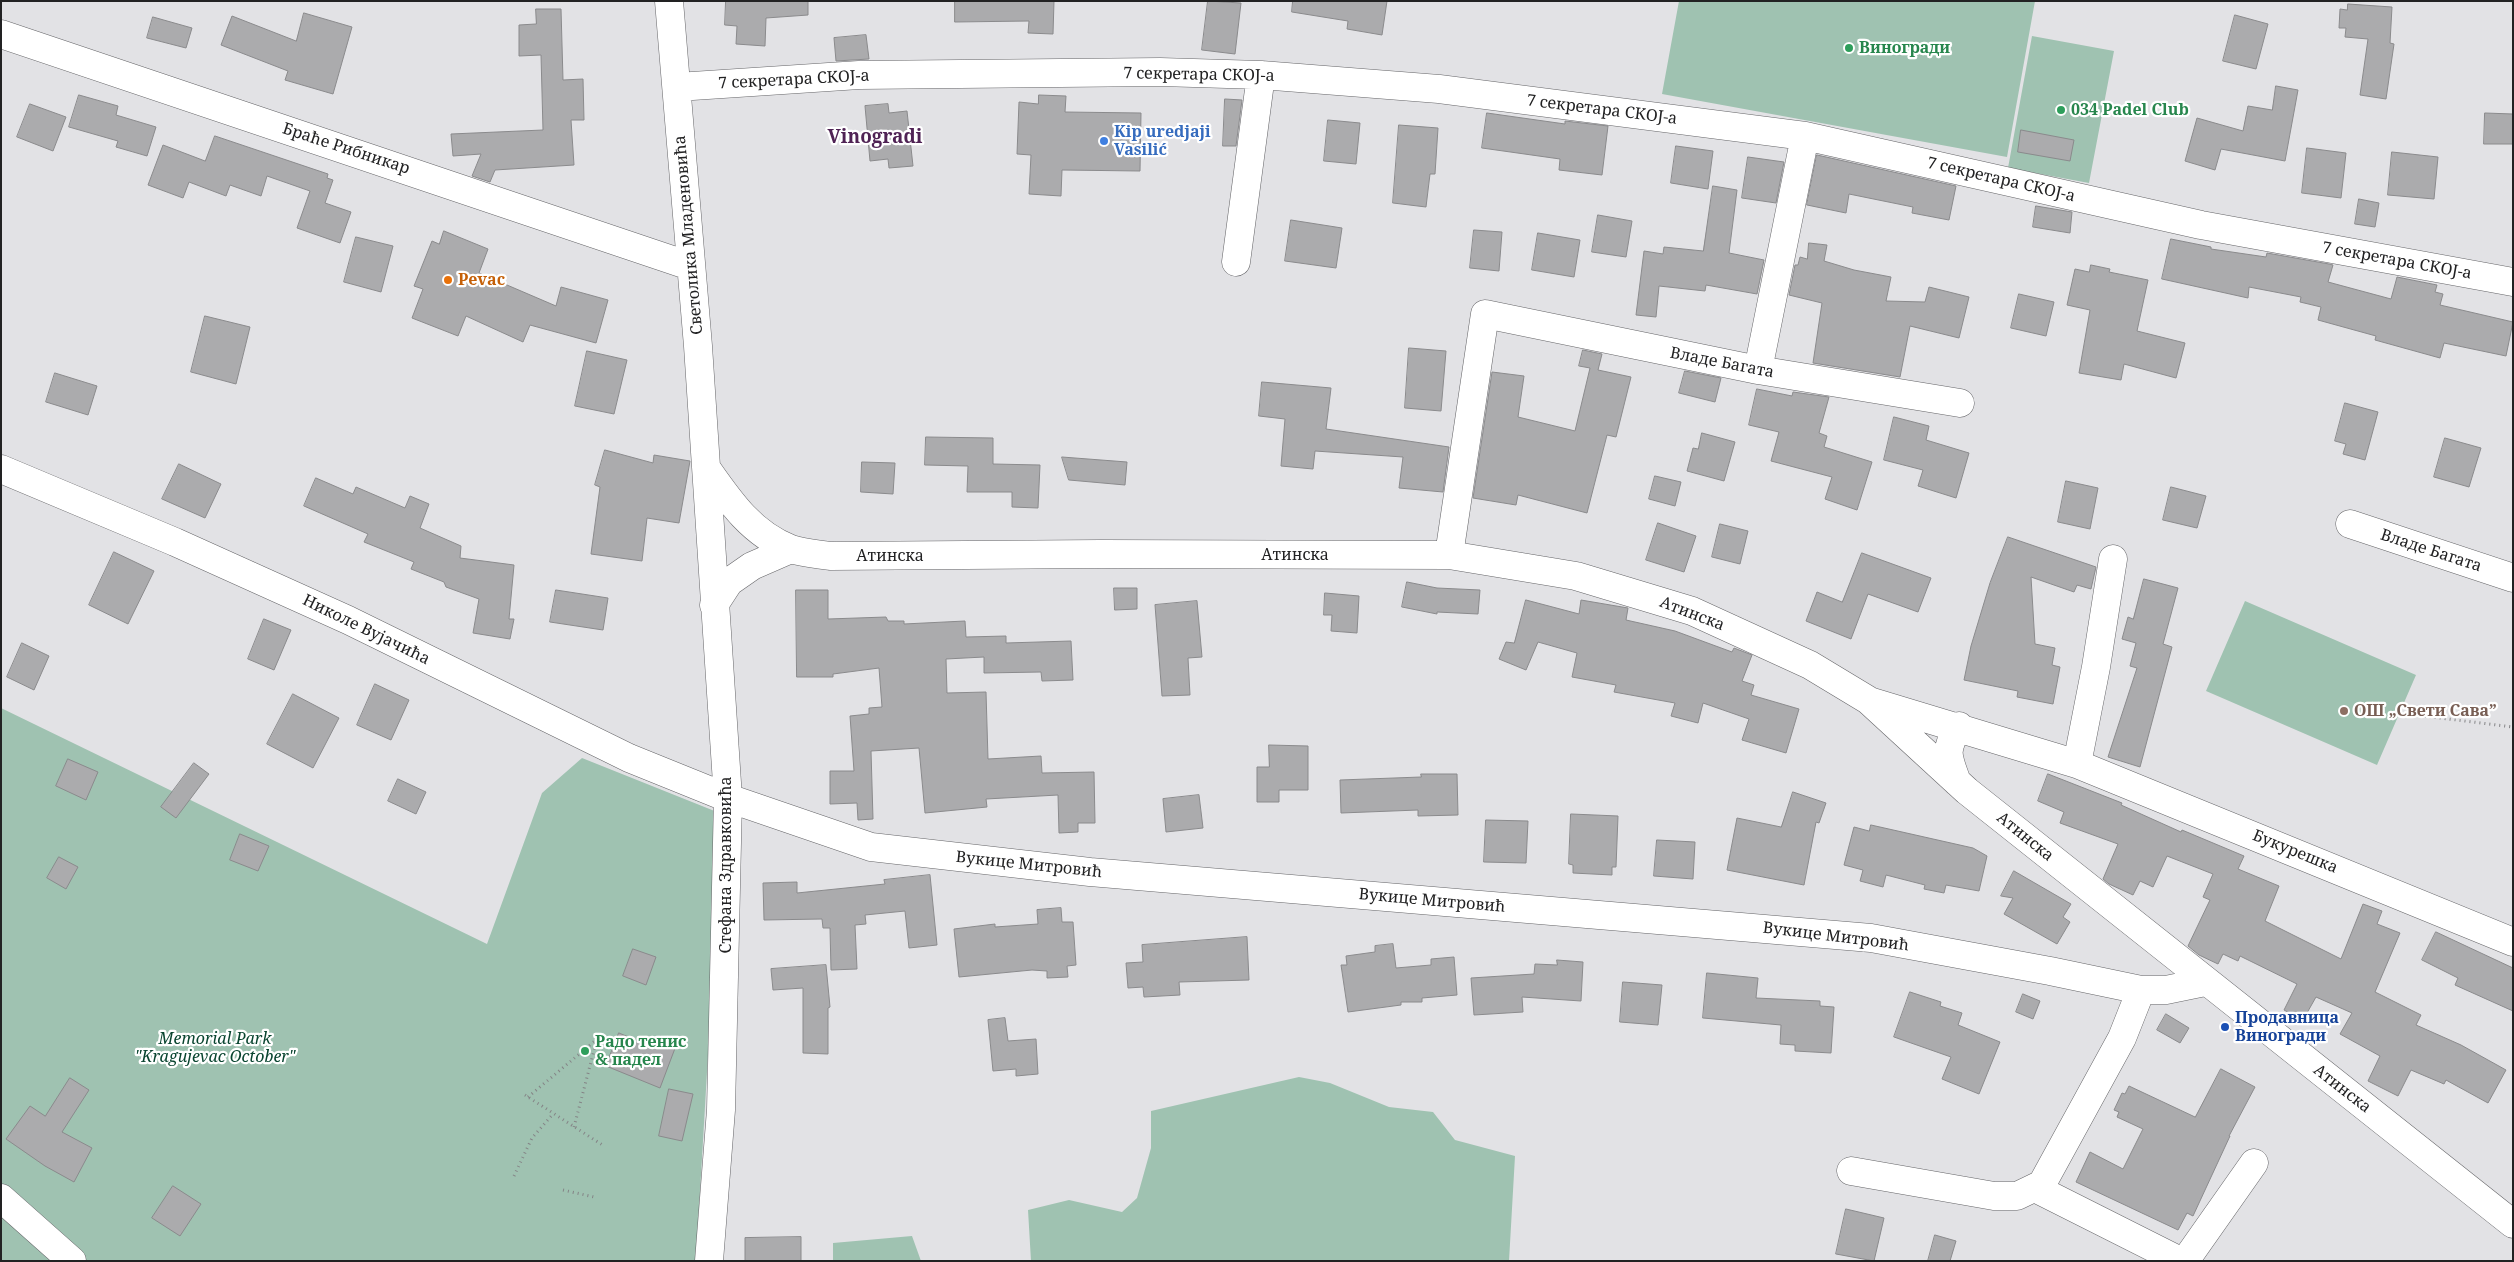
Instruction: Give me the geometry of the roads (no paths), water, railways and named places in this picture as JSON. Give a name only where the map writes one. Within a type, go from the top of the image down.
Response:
[{"type":"street","name":"Светолика Младеновића","points":[[669,1],[678,87],[690,266],[707,469]]},
{"type":"street","name":"Браће Рибникар","points":[[1,34],[690,266]]},
{"type":"street","name":"7 секретара СКОЈ-а","points":[[678,87],[859,75],[1160,72],[1261,75],[1439,89],[1805,136],[2201,225],[2513,282]]},
{"type":"street","points":[[1236,262],[1261,75]]},
{"type":"street","points":[[1758,370],[1805,136]]},
{"type":"street","name":"Владе Багата","points":[[1449,555],[1485,314],[1758,370],[1960,403]]},
{"type":"street","name":"Николе Вујачића","points":[[1,469],[175,542],[348,620],[629,758],[728,798]]},
{"type":"street","name":"Атинска","points":[[707,469],[740,515],[757,530],[791,549],[830,556],[1091,554],[1449,555],[1576,576],[1692,611],[1810,666],[1868,700],[1957,782],[2205,982],[2513,1224]]},
{"type":"street","name":"Стефана Здравковића","points":[[707,469],[714,605],[728,798],[721,1110],[709,1261]]},
{"type":"street","name":"Владе Багата","points":[[2350,524],[2513,578]]},
{"type":"street","points":[[714,605],[728,582],[752,566],[791,549]]},
{"type":"street","points":[[2077,764],[2096,667],[2113,559]]},
{"type":"street","name":"Букурешка","points":[[1868,700],[1959,726],[2077,764],[2513,942]]},
{"type":"street","points":[[1957,782],[1949,760],[1948,744],[1959,726]]},
{"type":"street","name":"Вукице Митровић","points":[[728,798],[871,847],[1090,872],[1871,938],[2141,990],[2166,990],[2205,982]]},
{"type":"street","points":[[1851,1171],[1994,1196],[2017,1196],[2042,1184],[2122,1038],[2141,990]]},
{"type":"street","points":[[2185,1261],[2254,1163]]},
{"type":"street","points":[[2035,1188],[2180,1261]]},
{"type":"street","points":[[1,1198],[72,1261]]},
{"type":"place","name":"Виногради","points":[[1849,48]]},
{"type":"place","name":"034 Padel Club","points":[[2061,110]]},
{"type":"place","name":"Kip uredjaji Vasilić","points":[[1104,141]]},
{"type":"place","name":"Pevac","points":[[448,280]]},
{"type":"place","name":"ОШ „Свети Сава”","points":[[2344,711]]},
{"type":"place","name":"Продавница Виногради","points":[[2225,1027]]},
{"type":"place","name":"Радо тенис & падел","points":[[585,1051]]},
{"type":"district","name":"Vinogradi","points":[[875,138]]},
{"type":"park label","name":"Memorial Park \"Kragujevac October\"","points":[[215,1048]]}]
